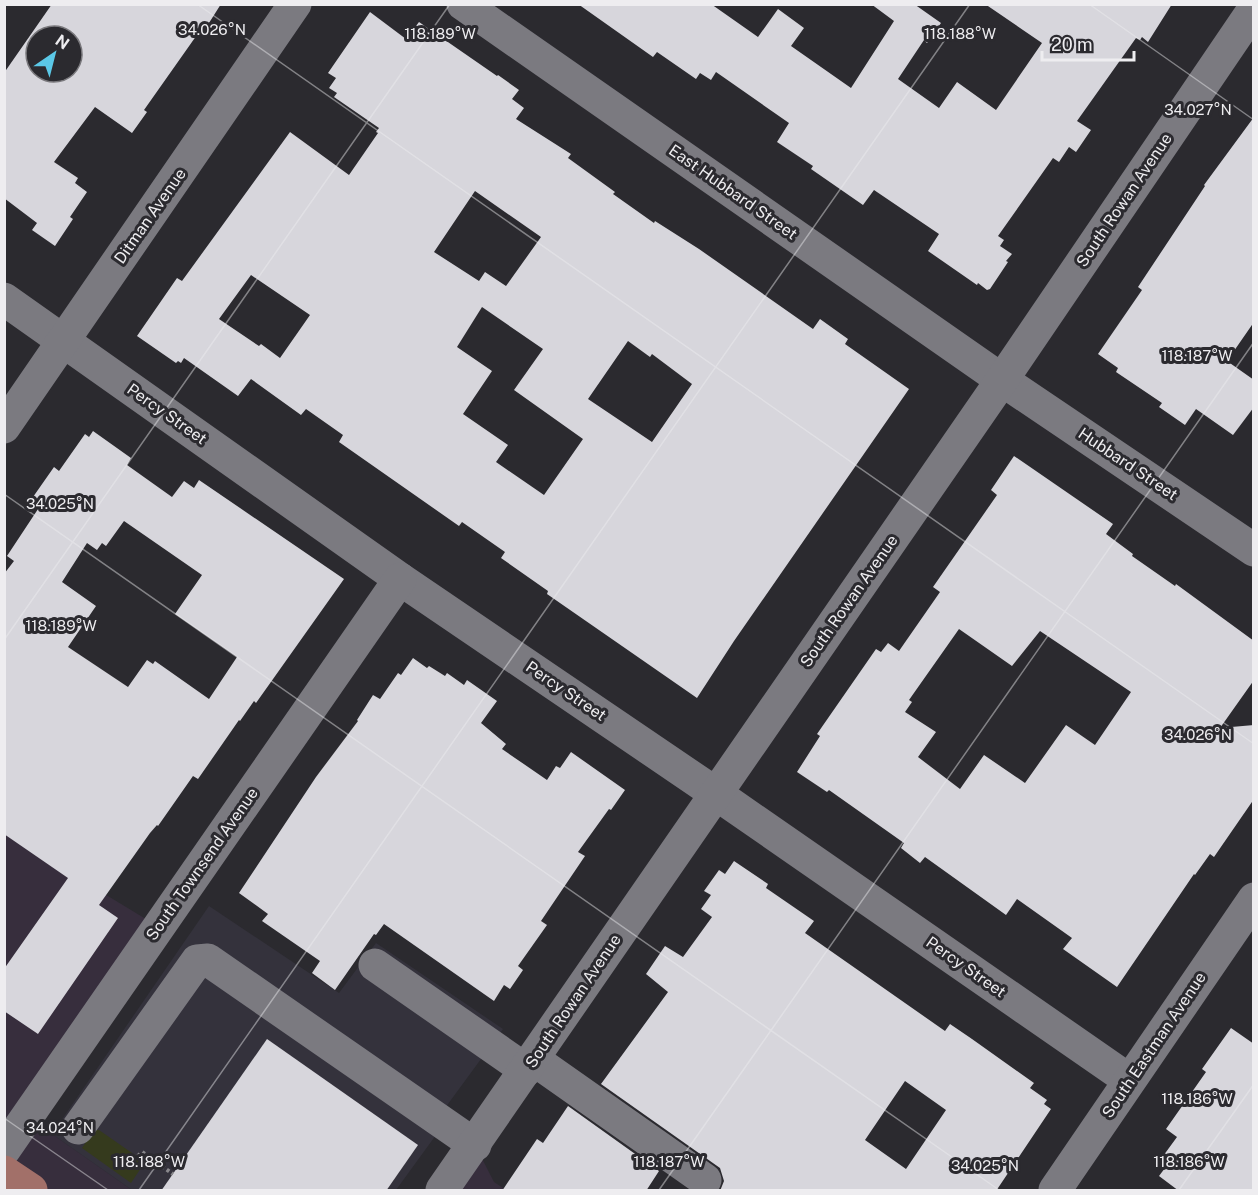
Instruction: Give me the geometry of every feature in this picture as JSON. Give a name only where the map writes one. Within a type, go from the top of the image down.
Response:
[{"type":"main road","points":[[4,1172],[31,1191]]},
{"type":"street","name":"Ditman Avenue","points":[[4,427],[295,4]]},
{"type":"street","name":"East Hubbard Street","points":[[463,4],[1002,380]]},
{"type":"street","name":"South Rowan Avenue","points":[[442,1191],[1002,380],[1254,9]]},
{"type":"street","name":"Percy Street","points":[[4,299],[400,579],[715,793],[1129,1080]]},
{"type":"street","name":"Hubbard Street","points":[[1002,380],[1254,550]]},
{"type":"street","name":"South Townsend Avenue","points":[[4,1150],[400,579]]},
{"type":"street","name":"South Eastman Avenue","points":[[1055,1191],[1254,899]]},
{"type":"street","points":[[78,1128],[197,961],[208,960],[475,1145]]},
{"type":"street","points":[[375,964],[705,1180]]},
{"type":"path","points":[[138,1156],[142,1152],[173,1174]]},
{"type":"shaded area","points":[[4,833],[159,927],[28,1117],[132,1190],[5,1190]]},
{"type":"shaded area","points":[[209,906],[339,993],[376,943],[503,1029],[437,1119],[444,1124],[396,1190],[132,1190],[52,1134]]},
{"type":"shaded area","points":[[475,1145],[494,1182],[506,1190],[441,1190]]},
{"type":"green space","points":[[94,1130],[99,1130],[145,1162],[131,1183],[82,1148]]},
{"type":"building","points":[[52,4],[221,4],[202,34],[199,32],[144,110],[147,112],[132,133],[95,107],[54,162],[78,178],[75,183],[87,192],[70,217],[73,219],[55,246],[32,230],[37,223],[4,198],[4,73],[24,44],[24,84],[84,84],[84,24],[38,24]]},
{"type":"building","points":[[578,4],[711,4],[758,37],[778,9],[804,28],[791,46],[851,88],[894,21],[871,4],[914,4],[941,23],[927,43],[924,40],[898,79],[939,108],[957,82],[996,110],[1042,43],[985,4],[1172,4],[1148,42],[1142,37],[1140,40],[1136,38],[1077,121],[1091,130],[1076,152],[1069,147],[1059,162],[1053,158],[998,236],[1004,240],[1000,246],[1012,254],[990,289],[987,290],[928,251],[939,234],[874,190],[863,205],[811,169],[813,166],[777,142],[789,123],[716,72],[711,80],[700,73],[696,79],[657,52],[653,57]]},
{"type":"building","points":[[370,12],[406,39],[419,22],[519,90],[512,99],[524,108],[516,119],[571,154],[568,158],[615,192],[613,194],[654,223],[655,221],[699,249],[813,329],[820,319],[848,339],[845,344],[909,389],[697,698],[547,594],[548,591],[501,558],[505,552],[462,522],[459,526],[339,442],[343,435],[306,409],[301,415],[251,379],[238,396],[184,358],[181,363],[178,361],[176,363],[137,336],[177,278],[182,281],[290,132],[349,175],[378,133],[376,132],[379,128],[334,97],[337,93],[329,88],[336,78],[328,73]],"holes":[[[475,191],[541,237],[506,286],[485,272],[479,281],[434,252]],[[251,275],[310,315],[280,358],[219,319]],[[482,307],[543,349],[514,390],[583,439],[544,495],[496,462],[508,445],[463,414],[492,371],[457,347]],[[628,341],[650,357],[652,354],[692,384],[652,442],[588,399]]]},
{"type":"building","points":[[1254,117],[1254,322],[1227,361],[1254,380],[1254,407],[1233,435],[1196,409],[1185,425],[1159,407],[1162,403],[1116,372],[1118,368],[1098,354],[1142,290],[1138,287],[1204,185]]},
{"type":"building","points":[[93,431],[131,458],[127,465],[172,497],[184,481],[194,488],[199,480],[344,579],[256,703],[254,701],[239,720],[198,779],[193,776],[99,905],[118,918],[38,1034],[4,1011],[4,969],[68,878],[4,834],[4,574],[14,561],[7,556],[42,503],[33,497],[54,467],[59,471],[85,434],[89,437]],"holes":[[[124,521],[202,575],[175,614],[237,657],[209,699],[155,661],[153,664],[147,660],[128,687],[68,647],[96,606],[62,582],[87,543],[97,550],[102,543],[106,546]]]},
{"type":"building","points":[[1014,456],[1113,524],[1106,534],[1133,554],[1132,556],[1175,586],[1176,584],[1254,641],[1254,680],[1220,728],[1254,725],[1254,799],[1214,857],[1210,854],[1194,874],[1117,987],[1063,949],[1072,938],[1017,899],[1006,915],[925,857],[920,863],[901,848],[904,843],[829,790],[827,792],[797,772],[820,736],[817,734],[876,649],[881,652],[888,643],[899,651],[940,592],[933,587],[997,495],[991,490]],"holes":[[[959,629],[1012,666],[1040,631],[1131,692],[1095,745],[1066,725],[1025,783],[984,755],[960,789],[918,757],[936,732],[905,712],[912,702],[909,700]]]},
{"type":"building","points":[[413,658],[427,668],[429,666],[445,676],[447,673],[464,685],[467,680],[497,701],[481,723],[506,744],[502,749],[547,780],[556,766],[560,768],[571,752],[625,790],[578,852],[585,856],[541,921],[547,925],[518,966],[523,970],[510,989],[504,985],[494,1001],[384,924],[376,935],[374,934],[335,990],[312,973],[320,961],[262,921],[268,914],[239,893],[316,777],[358,721],[373,695],[380,699],[398,673],[401,675]]},
{"type":"building","points":[[734,861],[768,884],[766,888],[814,921],[805,933],[945,1031],[950,1024],[1034,1083],[1030,1088],[1047,1100],[1044,1104],[1051,1109],[996,1191],[720,1191],[724,1181],[720,1168],[601,1084],[668,992],[646,974],[665,946],[683,957],[712,917],[701,909],[711,895],[704,891],[719,870],[725,874]],"holes":[[[905,1081],[946,1110],[906,1169],[865,1140]]]},
{"type":"building","points":[[1231,1028],[1254,1044],[1254,1191],[1179,1191],[1159,1176],[1165,1168],[1158,1163],[1177,1137],[1166,1129],[1206,1072],[1202,1069]]},
{"type":"building","points":[[267,1039],[418,1145],[386,1191],[161,1191]]},
{"type":"building","points":[[568,1106],[659,1171],[646,1191],[502,1191],[537,1139],[543,1143]]}]
